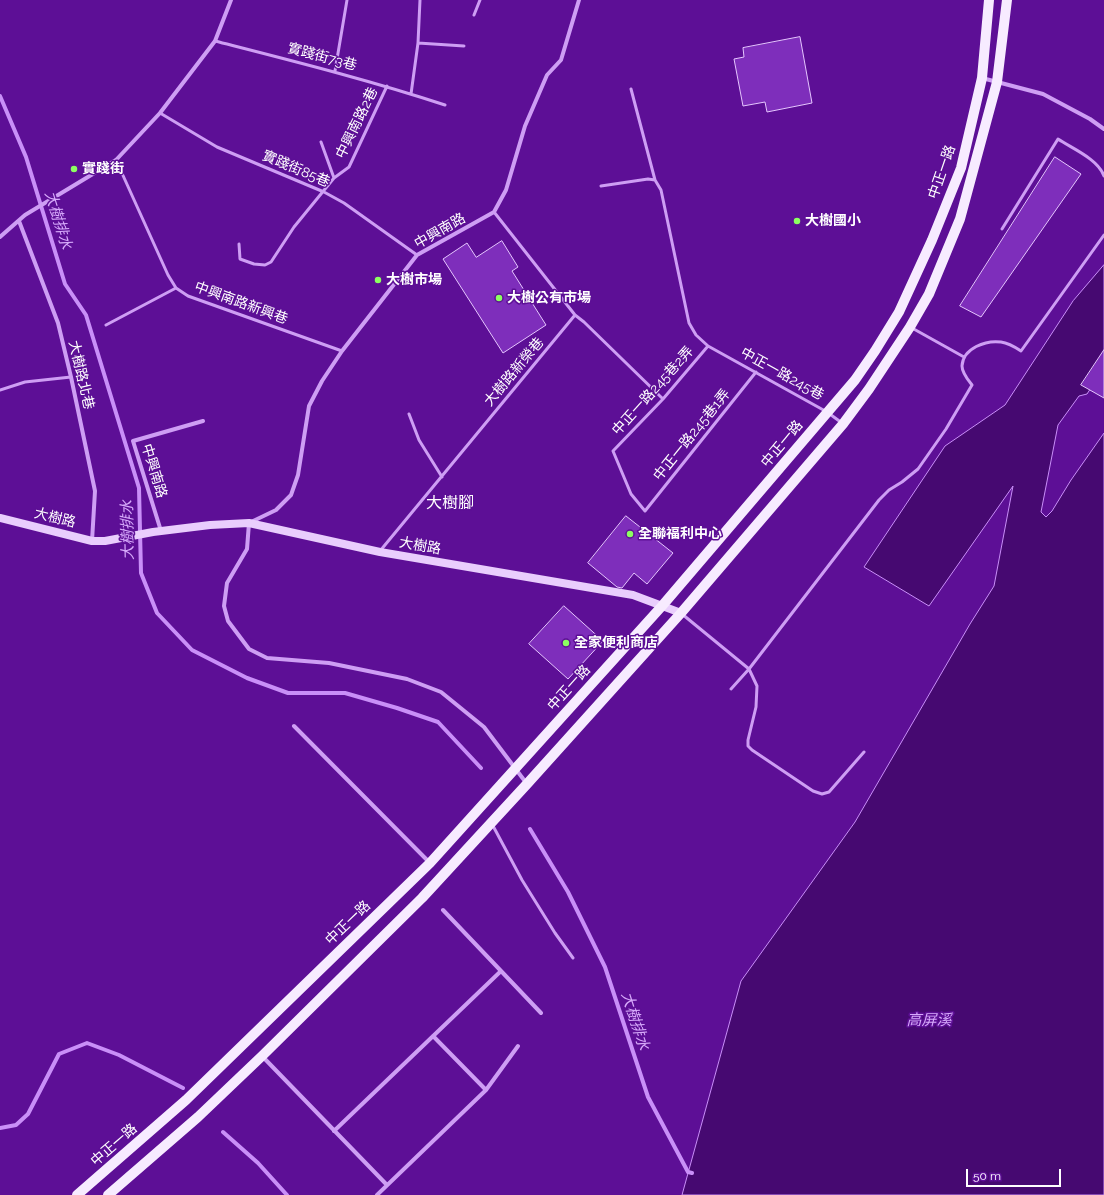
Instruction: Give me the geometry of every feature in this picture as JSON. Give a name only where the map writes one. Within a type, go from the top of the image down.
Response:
[{"type":"main road","name":"中正一路","points":[[77,1195],[186,1100],[430,863],[662,606],[855,380],[900,312],[932,240],[960,168],[982,78],[989,0]]},
{"type":"main road","name":"中正一路","points":[[108,1195],[198,1117],[422,898],[681,613],[843,424],[878,376],[910,327],[929,294],[960,219],[997,82],[1007,0]]},
{"type":"street","points":[[0,237],[25,215],[116,160],[160,113],[215,41],[231,0]]},
{"type":"street","points":[[494,212],[506,190],[525,126],[548,75],[561,60],[579,0]]},
{"type":"street","points":[[982,78],[1043,94],[1090,119],[1104,129]]},
{"type":"street","name":"中興南路","points":[[249,523],[276,510],[291,495],[298,475],[309,406],[322,381],[342,351],[417,255],[494,212]]},
{"type":"street","name":"大樹路北巷","points":[[18,221],[58,322],[71,377],[95,491],[92,541]]},
{"type":"street","name":"中興南路","points":[[157,532],[133,441],[203,421]]},
{"type":"street","name":"大樹路","points":[[0,518],[92,541],[105,541],[210,525],[249,523],[380,552],[633,595],[681,613]]},
{"type":"street","points":[[249,523],[247,550],[227,583],[224,606],[228,621],[249,649],[267,658],[329,663],[407,679],[441,692],[484,727],[527,784]]},
{"type":"street","points":[[294,726],[430,863]]},
{"type":"street","points":[[443,910],[541,1013]]},
{"type":"street","points":[[334,1131],[501,971]]},
{"type":"street","points":[[433,1036],[486,1090]]},
{"type":"street","points":[[377,1195],[486,1090],[518,1046]]},
{"type":"street","points":[[262,1056],[387,1185]]},
{"type":"lane","points":[[335,71],[347,0]]},
{"type":"lane","points":[[411,94],[418,43],[420,0]]},
{"type":"lane","points":[[474,15],[480,0]]},
{"type":"lane","name":"實踐街73巷","points":[[215,41],[335,71],[445,104]]},
{"type":"lane","points":[[418,43],[464,46]]},
{"type":"lane","name":"中興南路2巷","points":[[239,244],[240,259],[254,264],[265,265],[271,262],[294,227],[334,178],[349,167],[387,86]]},
{"type":"lane","name":"中正一路245巷","points":[[631,89],[655,180],[661,190],[689,323],[696,335],[708,346],[827,412],[843,424]]},
{"type":"lane","name":"實踐街85巷","points":[[160,113],[217,147],[324,192],[344,203],[417,255]]},
{"type":"lane","points":[[1002,230],[1058,139],[1094,162],[1102,170],[1104,176]]},
{"type":"lane","points":[[321,142],[334,178]]},
{"type":"lane","name":"中興南路新興巷","points":[[116,160],[168,275],[176,288],[188,296],[342,351]]},
{"type":"lane","points":[[601,186],[648,179],[655,180]]},
{"type":"lane","points":[[494,212],[575,315],[663,399]]},
{"type":"lane","points":[[731,689],[749,669],[879,500],[889,490],[918,469],[972,385],[964,374],[962,367],[964,358],[981,344],[991,341],[1007,343],[1021,351],[1104,234]]},
{"type":"lane","points":[[106,325],[176,288]]},
{"type":"lane","name":"大樹路新榮巷","points":[[380,552],[575,315]]},
{"type":"lane","points":[[910,327],[964,358]]},
{"type":"lane","name":"中正一路245巷2弄","points":[[613,450],[663,399],[708,346]]},
{"type":"lane","name":"中正一路245巷1弄","points":[[613,450],[631,494],[644,511],[756,372]]},
{"type":"lane","points":[[0,390],[25,382],[71,377]]},
{"type":"lane","points":[[409,414],[419,440],[442,476]]},
{"type":"lane","points":[[681,613],[749,669],[757,686],[756,707],[748,740],[748,746],[752,750],[812,791],[822,794],[829,792],[864,752]]},
{"type":"lane","points":[[491,822],[522,880],[555,933],[573,958]]},
{"type":"water","name":"高屏溪","points":[[1104,265],[1104,368],[1087,394],[1079,396],[1058,425],[1041,512],[1046,517],[1052,511],[1071,480],[1104,433],[1104,1195],[682,1195],[741,981],[855,822],[970,624],[994,586],[1013,486],[929,606],[864,567],[945,446],[1005,405],[1073,301]]},
{"type":"building","points":[[800,37],[812,103],[767,112],[765,102],[743,106],[734,59],[744,57],[743,48]]},
{"type":"building","points":[[1055,157],[1081,174],[981,317],[960,306]]},
{"type":"building","name":"大樹公有市場","points":[[502,241],[518,267],[512,271],[546,325],[503,353],[443,259],[467,243],[476,257]]},
{"type":"building","points":[[1104,350],[1104,398],[1081,385]]},
{"type":"building","name":"全聯福利中心","points":[[626,516],[673,553],[647,584],[634,573],[622,588],[617,587],[588,563]]},
{"type":"building","name":"全家便利商店","points":[[564,606],[603,641],[568,679],[529,644]]},
{"type":"waterway","name":"大樹排水","points":[[0,96],[26,157],[65,284],[86,315],[139,488],[141,573],[157,613],[192,650],[247,678],[288,693],[345,693],[438,722],[481,768]]},
{"type":"waterway","name":"大樹排水","points":[[530,829],[568,892],[605,967],[648,1097],[688,1172],[692,1173]]},
{"type":"waterway","points":[[0,1128],[16,1125],[28,1114],[59,1054],[87,1043],[119,1055],[183,1088]]},
{"type":"waterway","points":[[223,1132],[258,1163],[287,1195]]},
{"type":"place","name":"實踐街","points":[[74,169]]},
{"type":"place","name":"大樹國小","points":[[797,221]]},
{"type":"place","name":"大樹市場","points":[[378,280]]},
{"type":"place","name":"大樹公有市場","points":[[499,298]]},
{"type":"place","name":"全聯福利中心","points":[[630,534]]},
{"type":"place","name":"全家便利商店","points":[[566,643]]},
{"type":"district","name":"大樹腳","points":[[450,503]]}]
